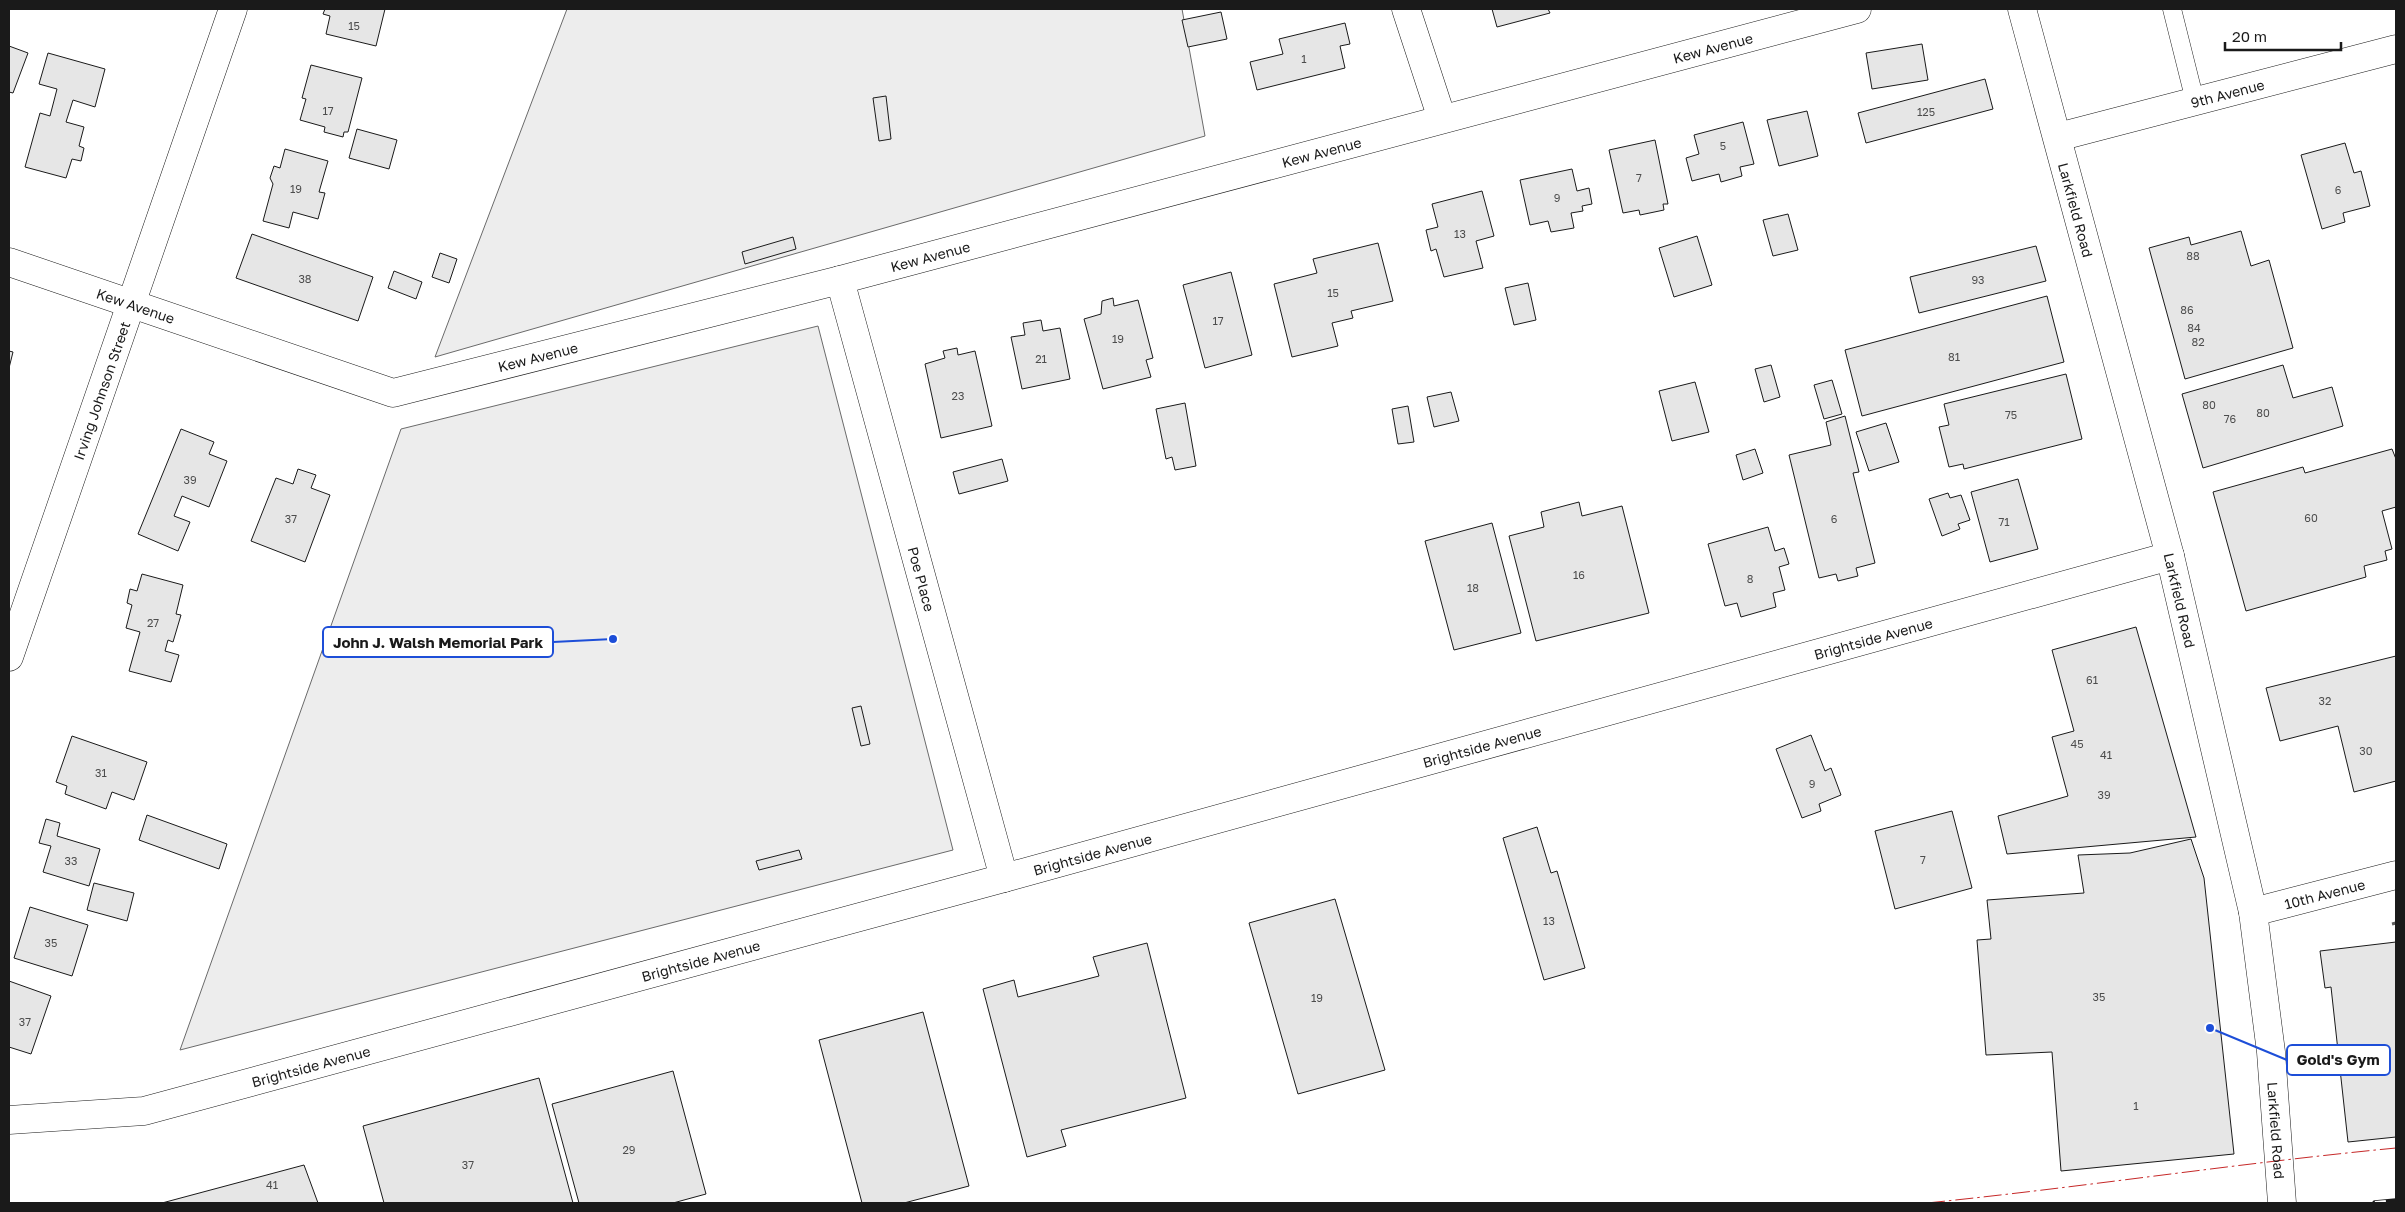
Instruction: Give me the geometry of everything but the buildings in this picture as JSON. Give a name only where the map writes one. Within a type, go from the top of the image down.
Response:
[{"type":"street","name":"Irving Johnson Street","points":[[9,657],[233,9]]},
{"type":"street","points":[[1406,9],[1442,119]]},
{"type":"street","name":"Kew Avenue","points":[[9,262],[393,393],[840,280],[1857,9]]},
{"type":"street","name":"Larkfield Road","points":[[2022,9],[2170,556],[2253,912],[2271,1052],[2282,1203]]},
{"type":"street","name":"9th Avenue","points":[[2058,137],[2396,49]]},
{"type":"street","name":"Poe Place","points":[[840,280],[1004,878]]},
{"type":"street","name":"Brightside Avenue","points":[[9,1120],[144,1111],[1004,878],[2170,556]]},
{"type":"street","name":"10th Avenue","points":[[2253,912],[2396,875]]},
{"type":"lane","points":[[2172,9],[2195,102]]},
{"type":"shaded area","points":[[567,9],[1182,9],[1205,136],[435,357]]},
{"type":"shaded area","points":[[818,326],[953,850],[180,1050],[401,429]]},
{"type":"railway","points":[[2375,1203],[2396,1201]]},
{"type":"power","points":[[1927,1203],[2396,1148]]},
{"type":"place","name":"John J. Walsh Memorial Park","points":[[613,639]]},
{"type":"place","name":"Gold's Gym","points":[[2210,1028]]}]
